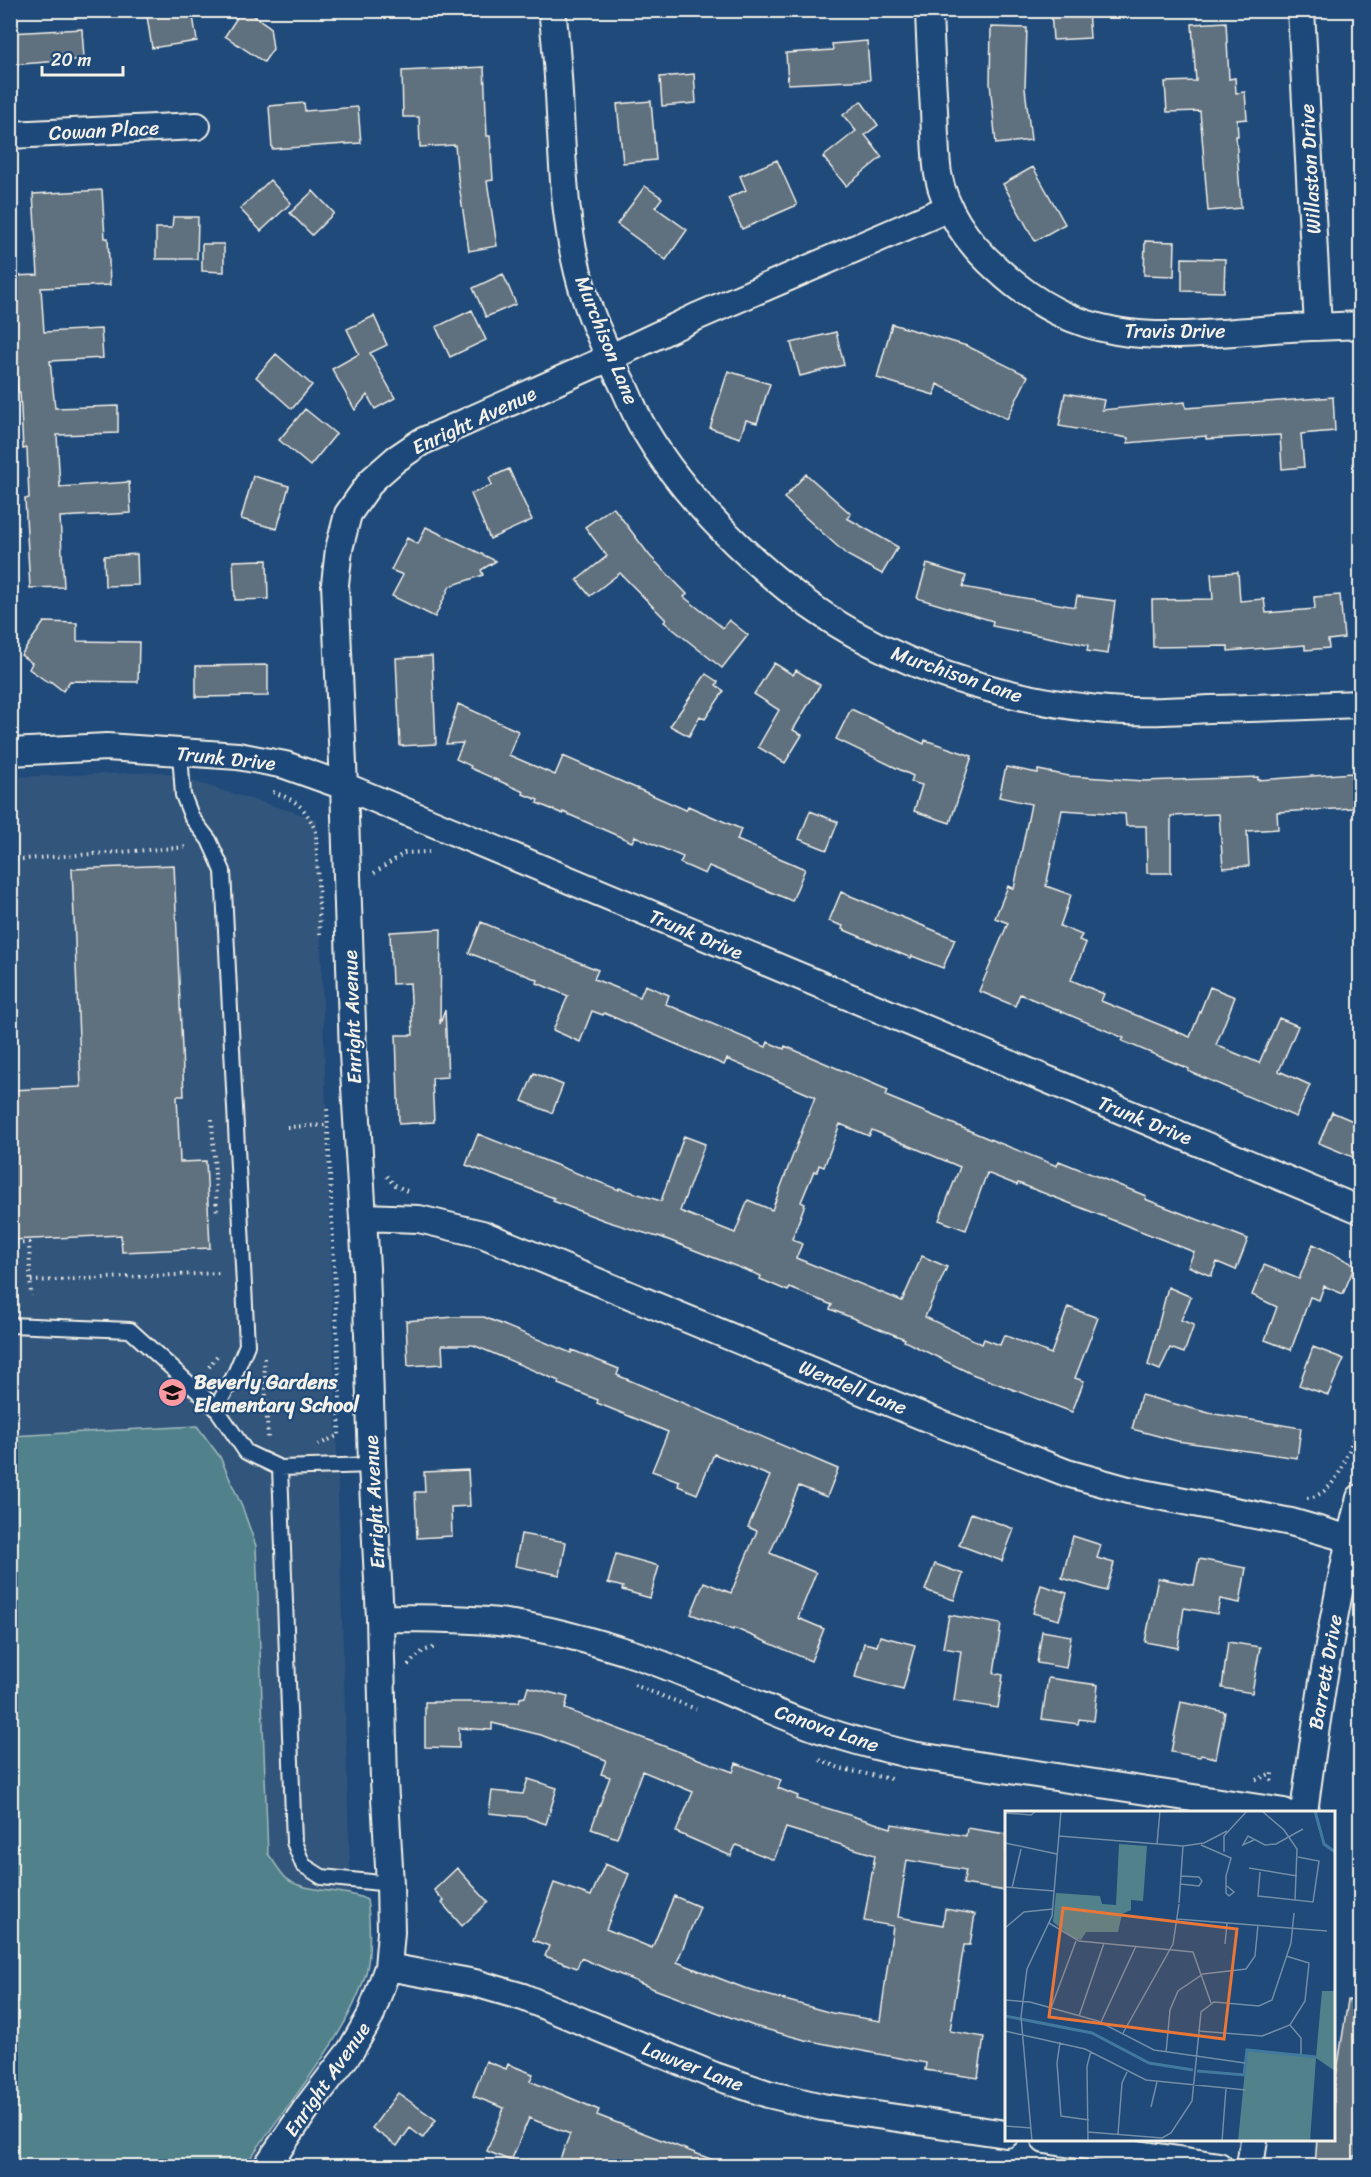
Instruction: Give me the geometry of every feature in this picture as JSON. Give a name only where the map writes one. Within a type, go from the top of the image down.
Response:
[{"type":"street","name":"Murchison Lane","points":[[552,10],[557,50],[561,156],[571,236],[585,296],[609,358],[644,429],[714,521],[754,561],[801,599],[852,633],[918,665],[994,690],[1047,703],[1100,710],[1154,711],[1360,704]]},
{"type":"street","name":"Travis Drive","points":[[929,10],[935,148],[939,175],[949,208],[963,231],[987,260],[1015,286],[1046,308],[1073,320],[1108,331],[1146,336],[1360,325]]},
{"type":"street","name":"Willaston Drive","points":[[1302,10],[1318,327]]},
{"type":"street","name":"Cowan Place","points":[[10,135],[197,126]]},
{"type":"street","name":"Enright Avenue","points":[[267,2166],[306,2109],[351,2050],[370,2017],[388,1967],[391,1932],[380,1618],[363,1217],[353,1054],[335,584],[339,549],[348,514],[372,480],[420,442],[696,317],[949,208]]},
{"type":"street","name":"Trunk Drive","points":[[10,752],[107,747],[238,756],[285,765],[344,786],[1360,1210]]},
{"type":"street","name":"Wendell Lane","points":[[363,1217],[419,1219],[482,1234],[1067,1473],[1128,1490],[1291,1522],[1350,1539]]},
{"type":"street","name":"Barrett Drive","points":[[1304,1811],[1316,1722],[1342,1572],[1360,1498]]},
{"type":"street","name":"Canova Lane","points":[[380,1618],[499,1622],[550,1631],[630,1653],[698,1678],[824,1730],[912,1755],[1277,1811]]},
{"type":"street","name":"Lawver Lane","points":[[388,1967],[475,1983],[523,1997],[715,2076],[768,2094],[822,2107],[1005,2134]]},
{"type":"street","points":[[1058,2141],[1219,2166]]},
{"type":"street","points":[[1250,2166],[1254,2141]]},
{"type":"lane","points":[[180,753],[183,795],[192,818],[209,840],[223,872],[247,1345],[234,1376],[216,1408]]},
{"type":"lane","points":[[10,1325],[130,1330],[216,1408],[246,1452],[280,1468],[372,1465]]},
{"type":"lane","points":[[280,1468],[294,1842],[303,1865],[322,1876],[390,1884]]},
{"type":"path","points":[[269,791],[285,796],[301,805],[311,819],[316,832],[320,936]]},
{"type":"path","points":[[10,860],[196,847]]},
{"type":"path","points":[[372,879],[374,871],[404,853],[428,852],[438,856]]},
{"type":"path","points":[[312,1448],[339,1434],[340,1400],[327,1101]]},
{"type":"path","points":[[212,1108],[218,1217]]},
{"type":"path","points":[[287,1127],[328,1125]]},
{"type":"path","points":[[386,1173],[393,1184],[403,1190],[413,1192]]},
{"type":"path","points":[[10,1244],[29,1243],[31,1296]]},
{"type":"path","points":[[31,1281],[221,1273],[220,1262]]},
{"type":"path","points":[[264,1350],[268,1440],[275,1444]]},
{"type":"path","points":[[209,1367],[220,1352]]},
{"type":"path","points":[[1303,1498],[1313,1497],[1331,1485],[1340,1470],[1360,1418]]},
{"type":"path","points":[[414,1618],[418,1656]]},
{"type":"path","points":[[405,1673],[408,1666],[423,1651],[439,1646]]},
{"type":"path","points":[[632,1684],[698,1710]]},
{"type":"path","points":[[813,1757],[842,1769],[902,1781]]},
{"type":"path","points":[[1248,1781],[1256,1781],[1272,1773],[1277,1811]]},
{"type":"shaded area","name":"Beverly Gardens Elementary School","points":[[162,772],[317,819],[353,1967],[255,2166],[11,2166],[10,777]]},
{"type":"green space","points":[[197,1426],[220,1457],[243,1509],[256,1546],[268,1854],[283,1875],[292,1882],[312,1889],[358,1896],[367,1900],[370,1937],[366,1973],[357,1998],[329,2048],[245,2166],[11,2166],[11,1436]]},
{"type":"building","points":[[146,10],[192,10],[197,41],[152,48]]},
{"type":"building","points":[[242,10],[246,10],[270,27],[273,49],[264,62],[225,36]]},
{"type":"building","points":[[1051,10],[1088,10],[1090,38],[1053,40]]},
{"type":"building","points":[[1226,22],[1229,79],[1235,78],[1236,93],[1245,92],[1247,119],[1237,120],[1238,136],[1236,136],[1241,208],[1208,211],[1200,111],[1167,112],[1165,82],[1196,81],[1192,24]]},
{"type":"building","points":[[991,27],[1027,28],[1025,88],[1031,140],[996,144],[990,83]]},
{"type":"building","points":[[82,29],[84,59],[10,65],[10,33]]},
{"type":"building","points":[[867,41],[870,80],[788,84],[786,53],[833,50],[832,44]]},
{"type":"building","points":[[484,67],[487,136],[490,136],[493,180],[487,181],[497,246],[469,251],[455,145],[420,147],[419,117],[403,117],[402,71]]},
{"type":"building","points":[[694,74],[696,103],[662,106],[660,77]]},
{"type":"building","points":[[651,101],[656,160],[623,163],[617,104]]},
{"type":"building","points":[[861,101],[878,125],[865,135],[882,157],[846,186],[823,157],[856,131],[843,115]]},
{"type":"building","points":[[304,103],[305,111],[358,107],[361,143],[272,149],[269,106]]},
{"type":"building","points":[[777,160],[797,205],[742,229],[728,198],[746,190],[740,176]]},
{"type":"building","points":[[1033,167],[1065,224],[1035,241],[1003,184]]},
{"type":"building","points":[[270,180],[291,203],[261,231],[240,209]]},
{"type":"building","points":[[645,186],[662,198],[655,207],[687,230],[666,260],[617,224]]},
{"type":"building","points":[[102,190],[105,238],[108,238],[110,285],[41,288],[44,332],[101,329],[103,358],[50,361],[55,408],[118,406],[118,433],[57,435],[60,487],[129,482],[131,513],[60,517],[64,587],[30,588],[25,499],[29,498],[27,448],[23,449],[20,392],[18,392],[13,348],[15,348],[11,276],[38,275],[33,194]]},
{"type":"building","points":[[313,191],[334,213],[312,235],[290,213]]},
{"type":"building","points":[[173,217],[198,217],[197,259],[156,259],[156,228],[172,228]]},
{"type":"building","points":[[1145,241],[1175,242],[1174,276],[1144,275]]},
{"type":"building","points":[[202,244],[224,244],[224,272],[202,271]]},
{"type":"building","points":[[1182,258],[1225,259],[1224,292],[1182,291]]},
{"type":"building","points":[[503,274],[516,304],[486,317],[473,288]]},
{"type":"building","points":[[472,310],[486,340],[450,357],[436,327]]},
{"type":"building","points":[[374,316],[387,345],[370,353],[395,398],[375,409],[367,395],[355,410],[332,369],[359,354],[347,329]]},
{"type":"building","points":[[892,324],[967,346],[1028,376],[1007,419],[937,384],[934,395],[877,378]]},
{"type":"building","points":[[836,332],[844,365],[800,376],[791,343]]},
{"type":"building","points":[[276,354],[312,385],[292,409],[256,377]]},
{"type":"building","points":[[728,371],[770,384],[757,423],[746,420],[740,438],[710,428]]},
{"type":"building","points":[[1065,393],[1104,400],[1102,410],[1185,402],[1186,408],[1333,397],[1335,431],[1301,434],[1304,467],[1282,469],[1280,435],[1206,439],[1206,436],[1128,443],[1128,438],[1059,426]]},
{"type":"building","points":[[305,409],[336,434],[310,466],[279,440]]},
{"type":"building","points":[[509,469],[532,520],[490,539],[471,494],[492,485],[489,478]]},
{"type":"building","points":[[806,474],[851,514],[847,518],[898,547],[882,574],[847,555],[784,498]]},
{"type":"building","points":[[253,476],[289,486],[277,529],[241,519]]},
{"type":"building","points":[[613,507],[650,556],[687,594],[684,597],[723,628],[729,620],[748,635],[722,668],[664,622],[666,620],[620,573],[590,596],[577,580],[607,556],[585,527]]},
{"type":"building","points":[[426,527],[496,561],[481,570],[483,575],[450,586],[435,617],[392,596],[403,575],[391,570],[407,538],[418,544]]},
{"type":"building","points":[[137,554],[138,585],[105,586],[104,556]]},
{"type":"building","points":[[267,560],[268,599],[235,600],[233,561]]},
{"type":"building","points":[[927,564],[966,576],[963,587],[1075,607],[1077,596],[1115,601],[1108,654],[1087,651],[1088,645],[992,626],[993,621],[917,598]]},
{"type":"building","points":[[1238,572],[1240,601],[1264,599],[1266,613],[1315,609],[1314,597],[1340,595],[1344,638],[1328,640],[1329,648],[1305,650],[1305,645],[1228,651],[1228,646],[1153,647],[1152,600],[1213,599],[1211,574]]},
{"type":"building","points":[[44,622],[77,623],[77,641],[139,642],[138,682],[70,681],[63,691],[50,681],[49,683],[29,669],[32,663],[21,655]]},
{"type":"building","points":[[432,656],[436,744],[400,746],[396,658]]},
{"type":"building","points":[[774,663],[793,675],[796,670],[820,685],[793,730],[802,735],[785,763],[758,747],[779,710],[754,694]]},
{"type":"building","points":[[268,665],[268,696],[196,697],[196,666]]},
{"type":"building","points":[[706,674],[718,682],[716,685],[724,691],[705,719],[700,716],[689,736],[670,726]]},
{"type":"building","points":[[458,704],[518,731],[509,755],[555,775],[563,756],[686,810],[688,806],[741,829],[737,840],[805,869],[792,901],[709,866],[705,874],[680,863],[683,857],[635,836],[632,842],[563,812],[563,814],[537,803],[538,800],[523,794],[524,792],[470,768],[471,766],[456,759],[463,743],[446,744]]},
{"type":"building","points":[[851,709],[924,744],[925,740],[972,756],[950,823],[914,811],[922,785],[911,782],[913,776],[836,739]]},
{"type":"building","points":[[1006,767],[1038,773],[1038,770],[1069,776],[1144,781],[1258,777],[1258,780],[1352,773],[1354,808],[1277,812],[1278,829],[1247,831],[1249,866],[1223,868],[1219,814],[1171,816],[1171,873],[1147,873],[1146,826],[1126,826],[1125,814],[1062,810],[1046,886],[1071,895],[1060,926],[1082,935],[1079,940],[1086,943],[1071,980],[1104,994],[1101,1001],[1190,1037],[1210,987],[1235,997],[1216,1045],[1259,1063],[1279,1018],[1298,1026],[1279,1071],[1310,1085],[1296,1117],[1122,1041],[1124,1038],[1020,994],[1015,1006],[979,991],[1008,923],[995,918],[1008,886],[1014,889],[1031,804],[999,797]]},
{"type":"building","points":[[810,811],[838,822],[827,850],[799,839]]},
{"type":"building","points":[[174,865],[184,1096],[177,1096],[180,1162],[206,1161],[210,1248],[122,1252],[121,1235],[10,1240],[10,1090],[81,1087],[72,869]]},
{"type":"building","points":[[841,892],[955,939],[943,968],[912,956],[911,958],[842,929],[843,926],[829,921]]},
{"type":"building","points":[[481,922],[598,970],[594,979],[640,997],[645,985],[669,995],[666,1004],[766,1047],[768,1042],[784,1049],[785,1046],[888,1090],[886,1096],[1057,1166],[1059,1161],[1146,1196],[1145,1199],[1248,1239],[1236,1270],[1217,1262],[1211,1276],[1188,1266],[1194,1252],[987,1173],[966,1230],[939,1220],[960,1167],[872,1130],[869,1136],[840,1124],[824,1167],[819,1165],[817,1172],[814,1171],[801,1202],[805,1204],[792,1239],[802,1244],[796,1258],[902,1301],[922,1256],[947,1267],[925,1317],[982,1344],[984,1339],[1000,1345],[1004,1335],[1051,1354],[1068,1307],[1098,1318],[1075,1378],[1084,1381],[1072,1412],[972,1374],[904,1341],[905,1339],[830,1309],[832,1305],[790,1288],[788,1291],[760,1279],[761,1276],[658,1236],[606,1221],[553,1201],[554,1198],[466,1165],[478,1134],[619,1190],[619,1188],[661,1201],[684,1136],[705,1144],[680,1211],[735,1233],[748,1200],[772,1210],[815,1097],[727,1059],[724,1065],[604,1013],[603,1015],[592,1011],[580,1042],[553,1030],[568,996],[537,983],[538,980],[469,953]]},
{"type":"building","points":[[441,929],[440,1024],[445,1010],[448,1077],[432,1078],[434,1122],[399,1124],[396,1035],[413,1035],[410,983],[392,984],[390,932]]},
{"type":"building","points":[[534,1073],[563,1085],[552,1113],[522,1101]]},
{"type":"building","points":[[1332,1112],[1360,1124],[1360,1160],[1319,1143]]},
{"type":"building","points":[[1313,1244],[1355,1265],[1343,1294],[1324,1286],[1319,1300],[1310,1297],[1291,1350],[1265,1340],[1277,1307],[1252,1295],[1264,1265],[1299,1279]]},
{"type":"building","points":[[1168,1287],[1191,1297],[1181,1320],[1194,1325],[1184,1353],[1170,1348],[1160,1370],[1148,1365]]},
{"type":"building","points":[[484,1317],[571,1353],[572,1350],[619,1369],[617,1375],[838,1469],[827,1497],[799,1486],[770,1553],[816,1573],[798,1618],[824,1629],[811,1661],[734,1628],[733,1630],[691,1614],[704,1582],[731,1593],[757,1531],[748,1527],[770,1476],[714,1454],[697,1494],[678,1486],[679,1481],[652,1471],[668,1432],[597,1403],[598,1400],[558,1384],[559,1381],[473,1345],[442,1345],[443,1364],[408,1366],[406,1321]]},
{"type":"building","points":[[1313,1347],[1344,1359],[1328,1395],[1299,1385]]},
{"type":"building","points":[[1141,1395],[1209,1413],[1301,1428],[1297,1458],[1177,1441],[1132,1429]]},
{"type":"building","points":[[468,1470],[470,1506],[451,1507],[452,1536],[417,1538],[415,1492],[425,1492],[424,1472]]},
{"type":"building","points":[[971,1513],[1014,1529],[1002,1561],[959,1545]]},
{"type":"building","points":[[521,1534],[566,1542],[560,1575],[515,1566]]},
{"type":"building","points":[[1073,1536],[1101,1545],[1097,1558],[1114,1563],[1106,1591],[1062,1578]]},
{"type":"building","points":[[616,1554],[659,1566],[650,1598],[622,1590],[623,1587],[608,1583]]},
{"type":"building","points":[[1199,1559],[1246,1568],[1240,1603],[1220,1599],[1217,1614],[1184,1608],[1178,1648],[1145,1642],[1158,1578],[1194,1585]]},
{"type":"building","points":[[935,1564],[963,1574],[954,1600],[925,1590]]},
{"type":"building","points":[[1041,1585],[1067,1593],[1059,1620],[1033,1613]]},
{"type":"building","points":[[949,1615],[1001,1624],[994,1673],[1003,1675],[998,1708],[954,1701],[961,1651],[943,1648]]},
{"type":"building","points":[[1042,1631],[1071,1636],[1066,1668],[1037,1663]]},
{"type":"building","points":[[880,1636],[915,1645],[903,1690],[855,1677],[864,1643],[877,1646]]},
{"type":"building","points":[[1228,1642],[1260,1647],[1252,1693],[1222,1688]]},
{"type":"building","points":[[1048,1678],[1098,1685],[1094,1721],[1079,1719],[1078,1724],[1042,1719]]},
{"type":"building","points":[[528,1687],[568,1697],[565,1709],[733,1772],[736,1763],[781,1780],[778,1788],[798,1796],[797,1799],[891,1828],[892,1824],[966,1836],[967,1828],[1005,1834],[1005,1891],[963,1884],[966,1870],[907,1860],[898,1917],[943,1925],[945,1909],[975,1914],[970,1945],[964,1945],[950,2031],[984,2037],[978,2078],[925,2070],[926,2063],[805,2040],[754,2026],[654,1989],[581,1958],[577,1968],[545,1956],[549,1946],[533,1940],[554,1883],[591,1896],[605,1864],[629,1874],[606,1929],[652,1948],[674,1896],[700,1907],[677,1962],[752,1991],[832,2013],[880,2021],[893,1926],[864,1921],[875,1855],[786,1828],[774,1860],[736,1845],[731,1856],[676,1832],[693,1792],[642,1771],[617,1838],[591,1829],[610,1777],[601,1774],[606,1760],[541,1735],[492,1723],[492,1730],[459,1728],[459,1748],[425,1747],[425,1702],[519,1702],[520,1698],[525,1697]]},
{"type":"building","points":[[1181,1702],[1225,1712],[1216,1758],[1171,1752]]},
{"type":"building","points":[[528,1779],[557,1788],[546,1824],[526,1817],[489,1813],[492,1791],[523,1794]]},
{"type":"building","points":[[457,1868],[488,1902],[462,1926],[434,1890]]},
{"type":"building","points":[[1348,2000],[1360,2001],[1360,2156],[1354,2156],[1353,2166],[1315,2166],[1317,2141],[1335,2141],[1335,2084]]},
{"type":"building","points":[[486,2061],[506,2069],[508,2064],[533,2074],[530,2081],[599,2110],[597,2115],[726,2165],[557,2166],[570,2134],[529,2118],[511,2161],[487,2151],[504,2108],[473,2096]]},
{"type":"building","points":[[398,2093],[436,2120],[423,2138],[410,2128],[397,2146],[372,2128]]},
{"type":"place","name":"Beverly Gardens Elementary School","points":[[173,1393]]}]
